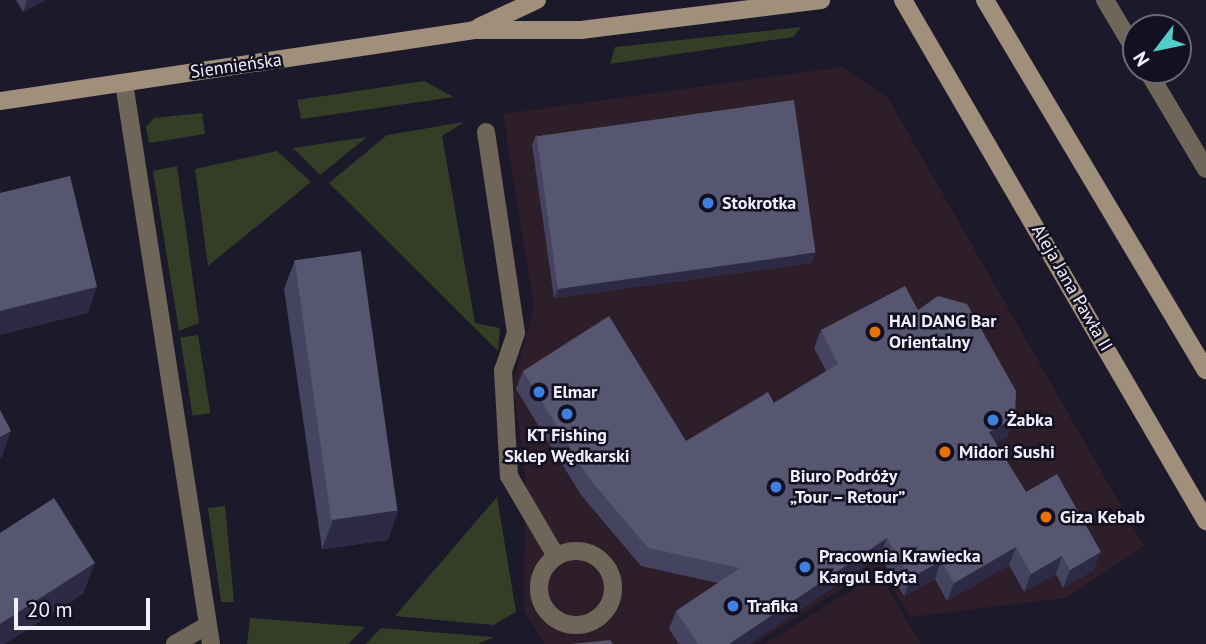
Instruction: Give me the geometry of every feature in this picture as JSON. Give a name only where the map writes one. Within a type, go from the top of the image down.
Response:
[{"type":"main road","name":"Siennieńska","points":[[473,30],[537,0]]},
{"type":"main road","name":"Siennieńska","points":[[0,101],[473,30],[581,30],[821,0]]},
{"type":"main road","name":"Aleja Jana Pawła II","points":[[903,0],[1206,521]]},
{"type":"main road","points":[[985,0],[1206,370]]},
{"type":"street","points":[[1105,0],[1122,29]]},
{"type":"street","points":[[124,83],[208,636],[176,644]]},
{"type":"street","points":[[1155,84],[1206,169]]},
{"type":"street","points":[[486,132],[516,333],[503,370],[509,476],[556,556]]},
{"type":"street","points":[[584,551],[607,568],[612,597],[595,620],[566,625],[543,608],[539,579],[556,556],[584,551]]},
{"type":"shaded area","points":[[842,67],[888,98],[1144,546],[1066,598],[910,617],[879,566],[754,644],[544,644],[524,610],[525,478],[513,384],[534,308],[503,114]]},
{"type":"shaded area","points":[[879,573],[921,644],[765,644]]},
{"type":"green space","points":[[801,27],[793,37],[610,64],[615,47]]},
{"type":"green space","points":[[424,81],[454,97],[301,119],[297,100]]},
{"type":"green space","points":[[202,113],[205,134],[149,143],[146,127],[154,118]]},
{"type":"green space","points":[[464,122],[442,136],[475,323],[500,328],[498,351],[329,183],[387,135]]},
{"type":"green space","points":[[367,137],[320,175],[293,148]]},
{"type":"green space","points":[[277,151],[311,182],[208,266],[195,169]]},
{"type":"green space","points":[[177,166],[199,323],[179,331],[153,171]]},
{"type":"green space","points":[[198,335],[210,413],[193,416],[180,338]]},
{"type":"green space","points":[[497,497],[516,612],[493,625],[395,616]]},
{"type":"green space","points":[[225,506],[234,602],[221,602],[208,508]]},
{"type":"green space","points":[[250,618],[365,627],[348,644],[247,644]]},
{"type":"green space","points":[[381,628],[494,637],[478,644],[366,644]]},
{"type":"building","points":[[794,100],[815,253],[558,289],[537,136]]},
{"type":"building","points":[[70,176],[97,287],[0,311],[0,193]]},
{"type":"building","points":[[361,251],[397,510],[331,520],[295,260]]},
{"type":"building","points":[[905,286],[918,310],[938,296],[967,304],[1016,391],[1015,418],[989,432],[1026,492],[1057,474],[1101,552],[1070,570],[1062,556],[1031,574],[1016,547],[954,583],[941,561],[910,578],[887,538],[729,644],[698,644],[676,611],[740,568],[648,548],[588,477],[523,371],[609,316],[686,441],[768,392],[774,403],[838,364],[821,330]]},
{"type":"building","points":[[0,410],[11,431],[0,437]]},
{"type":"building","points":[[54,498],[95,563],[0,624],[0,533]]},
{"type":"building","points":[[610,640],[613,644],[571,644]]},
{"type":"place","name":"Stokrotka","points":[[708,203]]},
{"type":"place","name":"HAI DANG Bar Orientalny","points":[[875,332]]},
{"type":"place","name":"Elmar","points":[[539,392]]},
{"type":"place","name":"KT Fishing Sklep Wędkarski","points":[[567,414]]},
{"type":"place","name":"Żabka","points":[[993,420]]},
{"type":"place","name":"Midori Sushi","points":[[945,452]]},
{"type":"place","name":"Biuro Podróży „Tour – Retour”","points":[[776,487]]},
{"type":"place","name":"Giza Kebab","points":[[1046,517]]},
{"type":"place","name":"Pracownia Krawiecka Kargul Edyta","points":[[805,567]]},
{"type":"place","name":"Trafika","points":[[733,606]]}]
